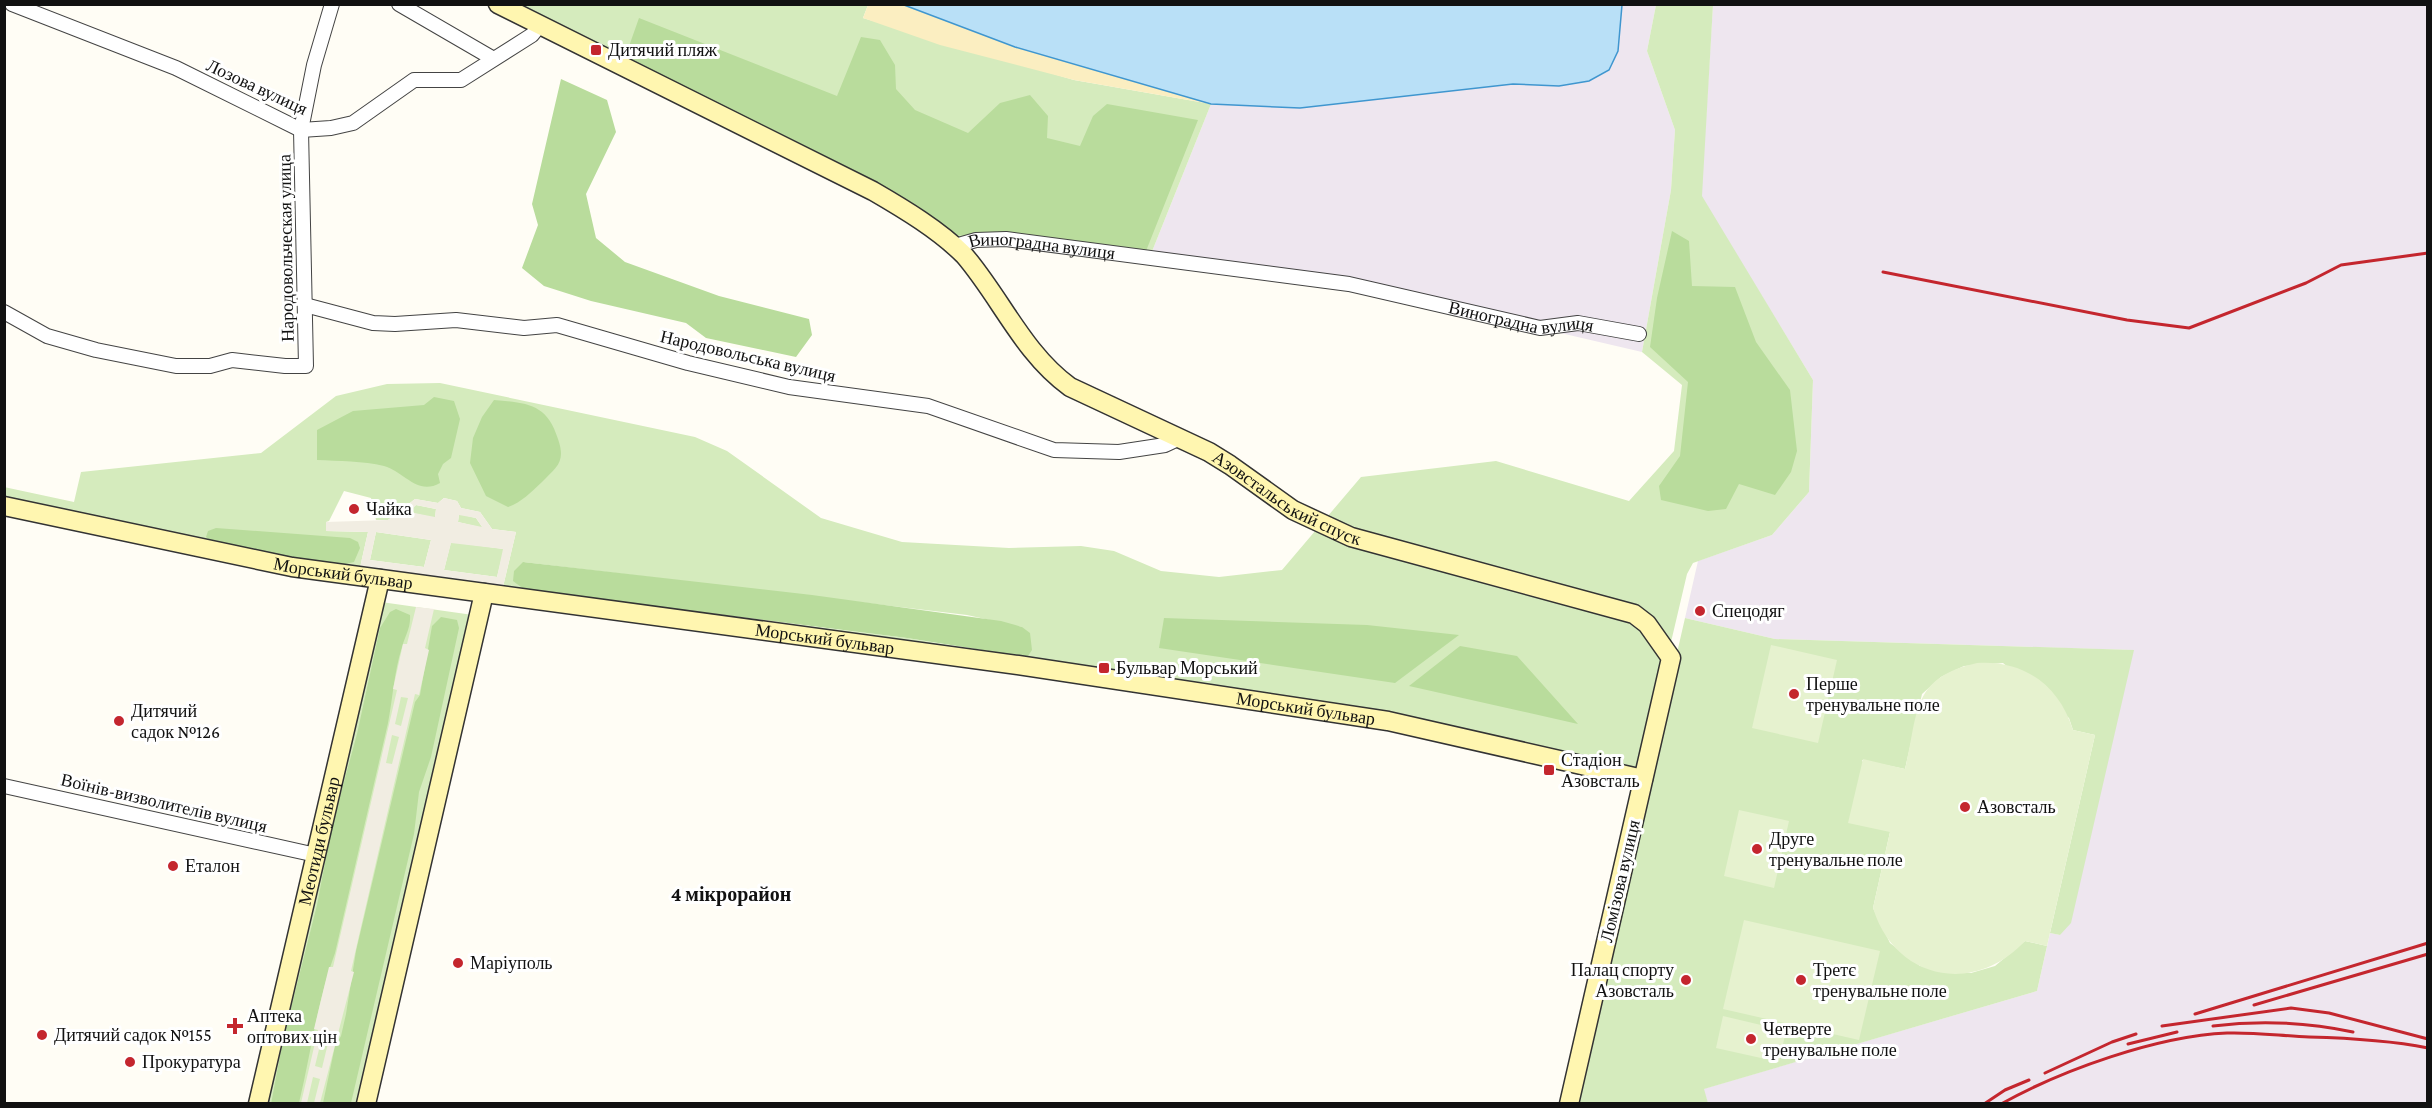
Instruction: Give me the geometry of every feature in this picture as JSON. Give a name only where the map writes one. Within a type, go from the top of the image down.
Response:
[{"type":"street","name":"Лозова вулиця","points":[[12,4],[176,68],[302,130],[331,128],[353,123],[414,80],[461,80],[492,58],[532,35],[540,25]]},
{"type":"street","name":"Народовольческая улица","points":[[4,312],[47,336],[96,350],[176,366],[210,366],[232,360],[306,366],[302,130],[314,65],[332,4]]},
{"type":"street","points":[[399,4],[492,58]]},
{"type":"street","name":"Виноградна вулиця","points":[[498,4],[873,191],[955,246],[976,240],[1006,239],[1349,284],[1540,328],[1578,323],[1639,334]]},
{"type":"street","name":"Азовстальський спуск","points":[[955,246],[976,270],[1026,343],[1052,374],[1070,387],[1180,438],[1230,465],[1293,510],[1351,537],[1634,614],[1647,624],[1671,658]]},
{"type":"street","name":"Народовольська вулиця","points":[[305,305],[373,323],[456,321],[524,328],[557,325],[688,363],[789,387],[928,406],[1054,450],[1119,452],[1165,445],[1180,438]]},
{"type":"street","name":"Морський бульвар","points":[[4,506],[292,567],[1018,665],[1388,721],[1643,779]]},
{"type":"street","name":"Меотиди бульвар","points":[[258,1104],[380,579]]},
{"type":"street","points":[[366,1104],[484,593]]},
{"type":"street","name":"Ломізова вулиця","points":[[1569,1104],[1671,658]]},
{"type":"street","name":"Воїнів-визволителів вулиця","points":[[4,786],[316,855]]},
{"type":"shaded area","points":[[1622,5],[1656,5],[1647,51],[1675,130],[1671,190],[1642,352],[1349,284],[1149,259],[1211,104],[1300,108],[1513,84],[1559,86],[1589,81],[1609,70],[1618,51]]},
{"type":"shaded area","points":[[1713,5],[2427,5],[2427,1103],[1708,1103],[1703,1089],[2037,991],[2050,933],[2060,935],[2133,650],[1775,639],[1685,618],[1698,561],[1772,535],[1809,492],[1813,380],[1701,196]]},
{"type":"shaded area","points":[[444,498],[457,501],[461,508],[480,512],[492,529],[516,532],[502,591],[359,572],[368,532],[326,531],[326,522],[388,520],[415,499],[438,503]],"holes":[[[416,505],[436,509],[435,517],[409,512]],[[459,515],[476,518],[482,527],[458,522]],[[376,532],[431,540],[424,567],[370,560]],[[451,543],[503,549],[497,577],[444,570]]]},
{"type":"shaded area","points":[[416,607],[434,609],[425,648],[429,650],[419,695],[415,694],[351,971],[354,972],[320,1103],[314,1103],[320,1079],[313,1077],[307,1103],[301,1103],[318,1030],[314,1029],[329,967],[333,967],[397,690],[393,689],[403,644],[407,644]],"holes":[[[401,697],[408,698],[401,726],[395,724]],[[392,735],[399,737],[392,764],[386,763]],[[322,1037],[329,1039],[322,1068],[315,1066]]]},
{"type":"green space","points":[[498,5],[868,5],[863,18],[1074,80],[1211,104],[1149,259],[1006,239],[955,246],[896,205]]},
{"type":"green space","points":[[1656,5],[1713,5],[1702,196],[1813,380],[1809,492],[1772,535],[1693,563],[1687,574],[1640,774],[1387,715],[502,591],[516,532],[492,529],[480,512],[461,508],[457,501],[444,498],[438,503],[415,499],[388,520],[376,520],[371,498],[344,491],[329,521],[326,522],[326,531],[368,532],[359,572],[5,502],[4,487],[74,502],[81,472],[261,453],[336,396],[387,384],[440,383],[695,437],[727,451],[821,518],[902,542],[1009,548],[1081,546],[1114,551],[1161,571],[1219,577],[1282,570],[1361,477],[1496,461],[1629,501],[1674,451],[1682,385],[1642,352],[1671,190],[1675,130],[1647,51]],"holes":[[[523,562],[967,615],[1022,627],[996,653],[907,638],[638,605]]]},
{"type":"green space","points":[[639,18],[837,96],[861,37],[880,40],[895,65],[896,89],[915,110],[968,133],[1000,103],[1030,95],[1048,116],[1047,138],[1080,146],[1093,116],[1107,104],[1198,120],[1146,251],[987,232],[973,237],[948,234],[622,66]]},
{"type":"green space","points":[[561,79],[607,100],[616,132],[586,194],[596,238],[625,262],[719,296],[809,319],[812,335],[796,357],[706,338],[686,323],[591,301],[544,286],[522,268],[538,225],[532,204]]},
{"type":"green space","points":[[1672,231],[1689,241],[1692,286],[1735,287],[1756,342],[1790,390],[1797,451],[1791,472],[1775,495],[1739,484],[1726,509],[1708,511],[1661,500],[1659,486],[1680,456],[1688,382],[1650,347],[1657,298]]},
{"type":"green space","points":[[434,397],[454,401],[460,419],[451,458],[443,464],[438,474],[440,483],[424,487],[411,482],[391,469],[376,464],[317,460],[317,430],[353,411],[424,405]]},
{"type":"green space","points":[[494,400],[526,404],[542,412],[553,427],[561,453],[556,468],[526,496],[508,507],[486,496],[470,463],[473,438],[482,417]]},
{"type":"green space","points":[[416,505],[436,509],[435,518],[408,512]]},
{"type":"green space","points":[[459,514],[476,518],[483,528],[458,522]]},
{"type":"green space","points":[[216,528],[350,538],[358,542],[360,548],[354,562],[324,564],[304,562],[212,542],[206,537],[208,531]]},
{"type":"green space","points":[[376,532],[431,540],[424,567],[370,560]]},
{"type":"green space","points":[[451,542],[504,549],[497,577],[444,570]]},
{"type":"green space","points":[[523,562],[812,595],[1001,621],[1022,627],[1030,633],[1032,650],[1028,656],[1020,656],[907,638],[525,590],[513,581],[514,571]]},
{"type":"green space","points":[[381,602],[473,615],[359,1103],[265,1104]]},
{"type":"green space","points":[[396,609],[410,615],[410,624],[399,656],[388,723],[335,953],[319,1009],[299,1103],[271,1104],[283,1040],[317,905],[332,826],[357,734],[380,628],[390,612]]},
{"type":"green space","points":[[441,617],[457,620],[459,628],[431,757],[419,792],[414,834],[351,1103],[323,1103],[335,1046],[341,1036],[356,951],[415,702],[420,695],[432,626]]},
{"type":"green space","points":[[1164,618],[1367,625],[1459,635],[1395,683],[1159,648]]},
{"type":"green space","points":[[1685,618],[1775,639],[2134,650],[2071,923],[2060,935],[2050,933],[2095,735],[2073,730],[2069,718],[2003,663],[1964,666],[1941,677],[1922,694],[1905,769],[1862,760],[1890,832],[1873,908],[1890,943],[1920,966],[1971,973],[1995,966],[2025,941],[2047,946],[2037,991],[1704,1089],[1708,1103],[1574,1104]]},
{"type":"green space","name":"Перше тренувальне поле","points":[[1771,645],[1837,660],[1818,743],[1752,728]]},
{"type":"green space","points":[[1460,646],[1517,656],[1578,724],[1409,686]]},
{"type":"green space","name":"Азовсталь","points":[[1977,663],[2010,666],[2037,678],[2059,700],[2073,730],[2095,735],[2047,946],[2025,941],[2005,958],[1983,969],[1960,974],[1938,972],[1917,965],[1899,951],[1884,932],[1873,908],[1890,832],[1848,823],[1863,759],[1905,769],[1916,715],[1928,688],[1939,678]]},
{"type":"green space","name":"Друге тренувальне поле","points":[[1739,810],[1789,821],[1774,888],[1724,876]]},
{"type":"green space","name":"Третє тренувальне поле","points":[[1744,920],[1880,951],[1859,1040],[1723,1009]]},
{"type":"green space","name":"Четверте тренувальне поле","points":[[1723,1016],[1786,1031],[1779,1062],[1716,1048]]},
{"type":"sand","points":[[868,5],[904,5],[1015,47],[1211,104],[1074,80],[940,45],[863,18]]},
{"type":"water","points":[[904,5],[1622,5],[1618,51],[1609,70],[1589,81],[1559,86],[1513,84],[1300,108],[1211,104],[1015,47]]},
{"type":"railway","points":[[1883,272],[2127,320],[2189,328],[2306,283],[2341,265],[2428,253]]},
{"type":"railway","points":[[2195,1014],[2428,943]]},
{"type":"railway","points":[[2254,1005],[2428,954]]},
{"type":"railway","points":[[2162,1026],[2291,1008],[2329,1013],[2428,1039]]},
{"type":"railway","points":[[2213,1026],[2283,1023],[2353,1032]]},
{"type":"railway","points":[[2128,1044],[2177,1032]]},
{"type":"railway","points":[[2001,1104],[2081,1067],[2141,1048],[2200,1036],[2227,1033],[2299,1036],[2398,1043],[2428,1048]]},
{"type":"railway","points":[[2045,1073],[2112,1042],[2136,1034]]},
{"type":"railway","points":[[1984,1104],[2005,1090],[2029,1080]]},
{"type":"place","name":"Дитячий пляж","points":[[596,50]]},
{"type":"place","name":"Чайка","points":[[354,509]]},
{"type":"place","name":"Спецодяг","points":[[1700,611]]},
{"type":"place","name":"Бульвар Морський","points":[[1104,668]]},
{"type":"place","name":"Перше тренувальне поле","points":[[1794,694]]},
{"type":"place","name":"Дитячий садок №126","points":[[119,721]]},
{"type":"place","name":"Стадіон Азовсталь","points":[[1549,770]]},
{"type":"place","name":"Азовсталь","points":[[1965,807]]},
{"type":"place","name":"Друге тренувальне поле","points":[[1757,849]]},
{"type":"place","name":"Еталон","points":[[173,866]]},
{"type":"place","name":"Маріуполь","points":[[458,963]]},
{"type":"place","name":"Палац спорту Азовсталь","points":[[1686,980]]},
{"type":"place","name":"Третє тренувальне поле","points":[[1801,980]]},
{"type":"place","name":"Аптека оптових цін","points":[[235,1026]]},
{"type":"place","name":"Дитячий садок №155","points":[[42,1035]]},
{"type":"place","name":"Четверте тренувальне поле","points":[[1751,1039]]},
{"type":"place","name":"Прокуратура","points":[[130,1062]]},
{"type":"district","name":"4 мікрорайон","points":[[731,894]]}]
